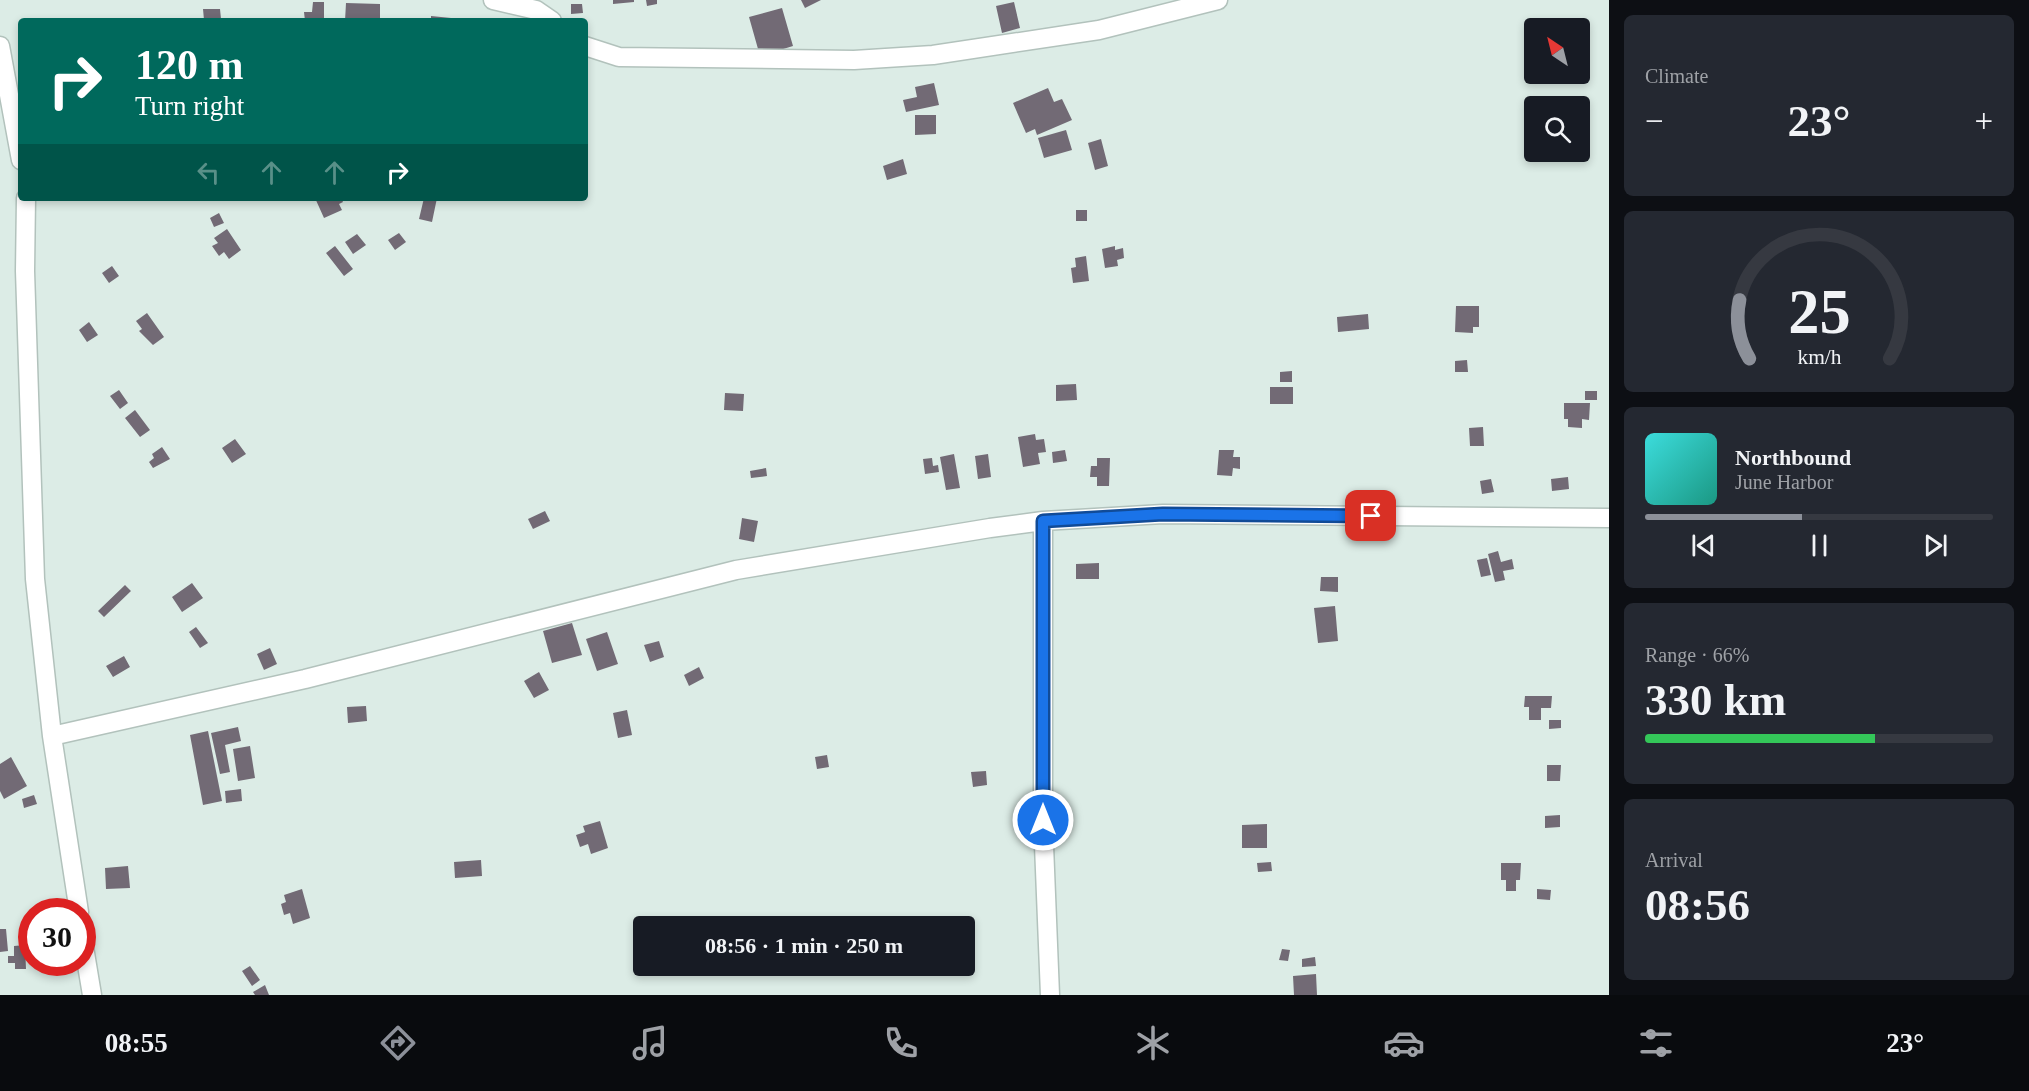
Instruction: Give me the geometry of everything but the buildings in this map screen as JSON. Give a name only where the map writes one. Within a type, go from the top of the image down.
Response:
[{"type":"street","points":[[492,0],[536,10],[548,18]]},
{"type":"street","points":[[588,47],[620,57],[854,60],[933,55],[1099,30],[1218,0]]},
{"type":"street","points":[[0,46],[18,144]]},
{"type":"street","points":[[26,201],[35,579],[52,736],[77,898]]},
{"type":"street","points":[[52,736],[305,679],[736,570],[1043,521],[1163,514],[1609,518]]},
{"type":"street","points":[[1043,521],[1043,820],[1050,995]]},
{"type":"street","points":[[89,976],[92,995]]},
{"type":"route","points":[[1043,820],[1043,521],[1163,514],[1371,516]]}]
